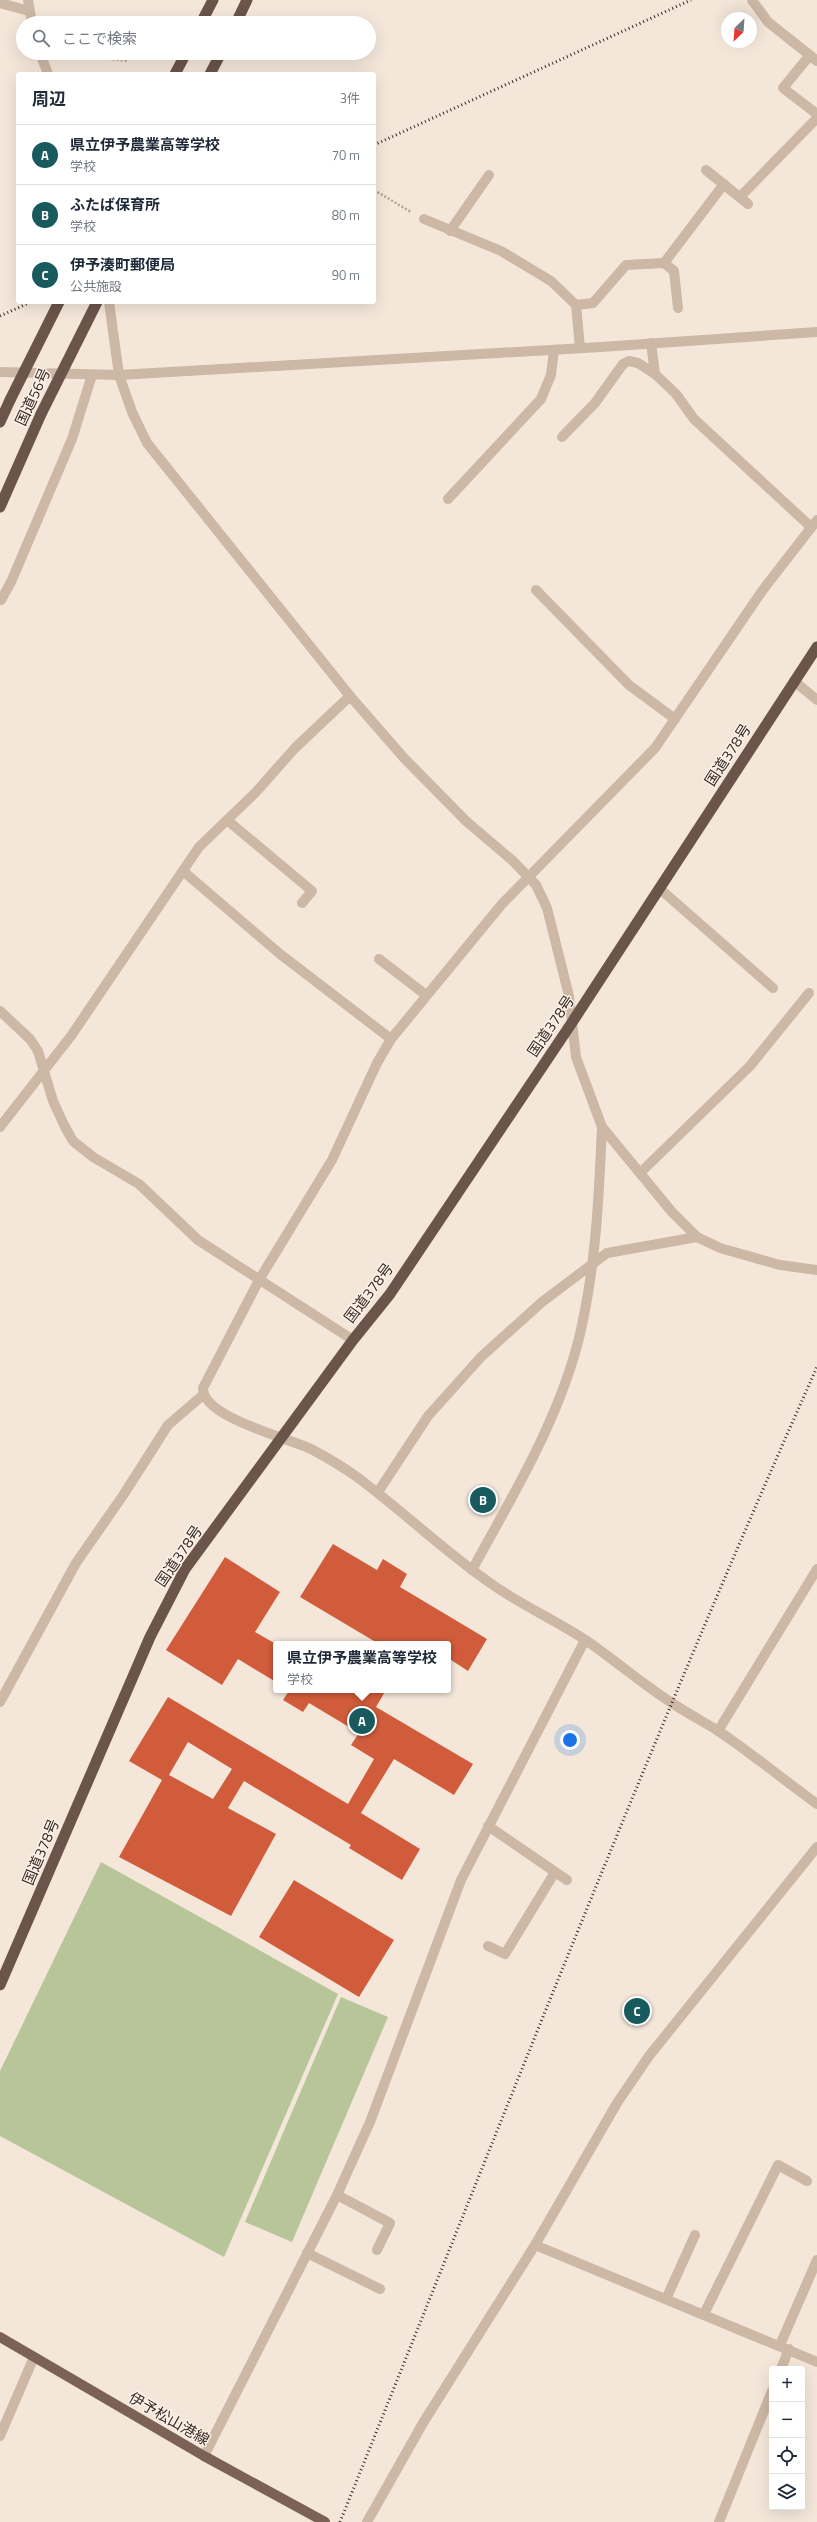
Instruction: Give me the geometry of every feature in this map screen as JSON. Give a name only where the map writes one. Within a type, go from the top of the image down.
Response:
[{"type":"highway","points":[[205,16],[213,0]]},
{"type":"highway","points":[[239,16],[247,0]]},
{"type":"highway","points":[[176,72],[182,60]]},
{"type":"highway","points":[[211,72],[217,60]]},
{"type":"highway","name":"国道56号","points":[[0,422],[58,304]]},
{"type":"highway","name":"国道56号","points":[[0,507],[41,414],[95,304]]},
{"type":"highway","name":"国道378号","points":[[0,1985],[168,1600],[185,1569],[283,1438],[353,1340],[390,1294],[571,1024],[817,647]]},
{"type":"main road","name":"伊予松山港線","points":[[0,2337],[204,2456],[325,2522]]},
{"type":"street","points":[[28,0],[30,16]]},
{"type":"street","points":[[752,0],[768,22],[813,58],[783,88],[817,114]]},
{"type":"street","points":[[0,4],[29,11]]},
{"type":"street","points":[[43,60],[47,72]]},
{"type":"street","points":[[706,170],[744,201],[817,118]]},
{"type":"street","points":[[450,231],[489,175]]},
{"type":"street","points":[[664,263],[724,184]]},
{"type":"street","points":[[424,219],[501,251],[530,266],[551,281],[576,305],[580,348]]},
{"type":"street","points":[[576,305],[593,303],[626,265],[664,263],[674,271],[678,308]]},
{"type":"street","points":[[109,304],[119,375],[132,412],[148,443],[350,696],[404,758],[466,821],[528,876],[536,885],[547,908],[569,996],[571,1024],[576,1056],[602,1127],[640,1173],[697,1237],[720,1248],[780,1265],[817,1270]]},
{"type":"street","points":[[0,372],[119,375],[554,350],[817,332]]},
{"type":"street","points":[[651,343],[655,374]]},
{"type":"street","points":[[448,499],[541,399],[551,375],[554,350]]},
{"type":"street","points":[[0,1702],[76,1563],[124,1494],[168,1424],[202,1395],[203,1388],[259,1280],[322,1178],[377,1062],[391,1039],[426,994],[502,904],[528,876],[638,768],[675,719],[762,591],[814,523],[694,419],[676,394],[655,374],[638,363],[629,360],[623,364],[596,403],[562,437]]},
{"type":"street","points":[[0,601],[14,575],[72,439],[92,375]]},
{"type":"street","points":[[536,590],[629,685],[675,719]]},
{"type":"street","points":[[794,682],[817,700]]},
{"type":"street","points":[[0,1127],[71,1036],[199,847],[227,820],[295,748],[350,696]]},
{"type":"street","points":[[227,820],[312,891],[302,903]]},
{"type":"street","points":[[183,871],[280,954],[391,1039]]},
{"type":"street","points":[[659,888],[773,988]]},
{"type":"street","points":[[379,959],[426,994]]},
{"type":"street","points":[[640,1173],[750,1066],[809,993]]},
{"type":"street","points":[[0,1011],[30,1039],[38,1051],[43,1070],[65,1127],[73,1141],[93,1157],[139,1184],[198,1240],[353,1340]]},
{"type":"street","points":[[472,1570],[531,1463],[559,1396],[579,1335],[592,1263],[598,1217],[602,1127]]},
{"type":"street","points":[[378,1492],[428,1416],[481,1357],[542,1302],[607,1253],[697,1237]]},
{"type":"street","points":[[202,1395],[211,1405],[258,1430],[312,1449],[338,1464],[378,1492],[439,1546],[518,1603],[585,1640],[671,1703],[718,1731],[817,1804]]},
{"type":"street","points":[[718,1731],[817,1569]]},
{"type":"street","points":[[204,2456],[337,2195],[370,2122],[461,1880],[585,1640]]},
{"type":"street","points":[[488,1826],[567,1880]]},
{"type":"street","points":[[367,2522],[423,2423],[535,2245],[617,2103],[649,2056],[817,1847]]},
{"type":"street","points":[[488,1946],[505,1954],[555,1872]]},
{"type":"street","points":[[704,2314],[778,2165],[807,2181]]},
{"type":"street","points":[[337,2195],[390,2223],[377,2250]]},
{"type":"street","points":[[666,2298],[695,2235]]},
{"type":"street","points":[[535,2245],[666,2298],[817,2362]]},
{"type":"street","points":[[307,2253],[380,2289]]},
{"type":"street","points":[[781,2366],[784,2347],[817,2260]]},
{"type":"street","points":[[0,2436],[34,2357]]},
{"type":"street","points":[[720,2522],[769,2399]]},
{"type":"path","points":[[119,60],[128,61]]},
{"type":"path","points":[[376,191],[424,219]]},
{"type":"green space","points":[[101,1862],[338,1994],[224,2257],[0,2136],[0,2071]]},
{"type":"green space","points":[[341,1997],[388,2017],[292,2242],[245,2222]]},
{"type":"building","points":[[333,1544],[377,1570],[383,1559],[407,1574],[400,1587],[487,1639],[468,1671],[451,1660],[451,1641],[374,1641],[300,1597]]},
{"type":"building","points":[[225,1557],[280,1592],[255,1632],[273,1642],[273,1680],[238,1659],[222,1685],[166,1650]]},
{"type":"building","points":[[288,1693],[384,1693],[376,1707],[473,1764],[454,1795],[394,1759],[361,1813],[420,1849],[402,1880],[349,1848],[351,1845],[244,1781],[228,1808],[276,1834],[231,1916],[119,1857],[162,1780],[129,1761],[168,1697],[348,1804],[374,1759],[351,1745],[359,1733],[309,1703],[303,1712],[283,1700]],"holes":[[[188,1742],[232,1769],[213,1799],[169,1775]]]},
{"type":"building","points":[[294,1880],[394,1940],[359,1997],[259,1937]]},
{"type":"railway","points":[[376,144],[691,0]]},
{"type":"railway","points":[[0,316],[27,304]]},
{"type":"railway","points":[[340,2522],[632,1798],[754,1510],[817,1367]]},
{"type":"place","name":"ふたば保育所","points":[[483,1500]]},
{"type":"place","name":"県立伊予農業高等学校","points":[[362,1721]]},
{"type":"place","name":"伊予湊町郵便局","points":[[637,2011]]}]
